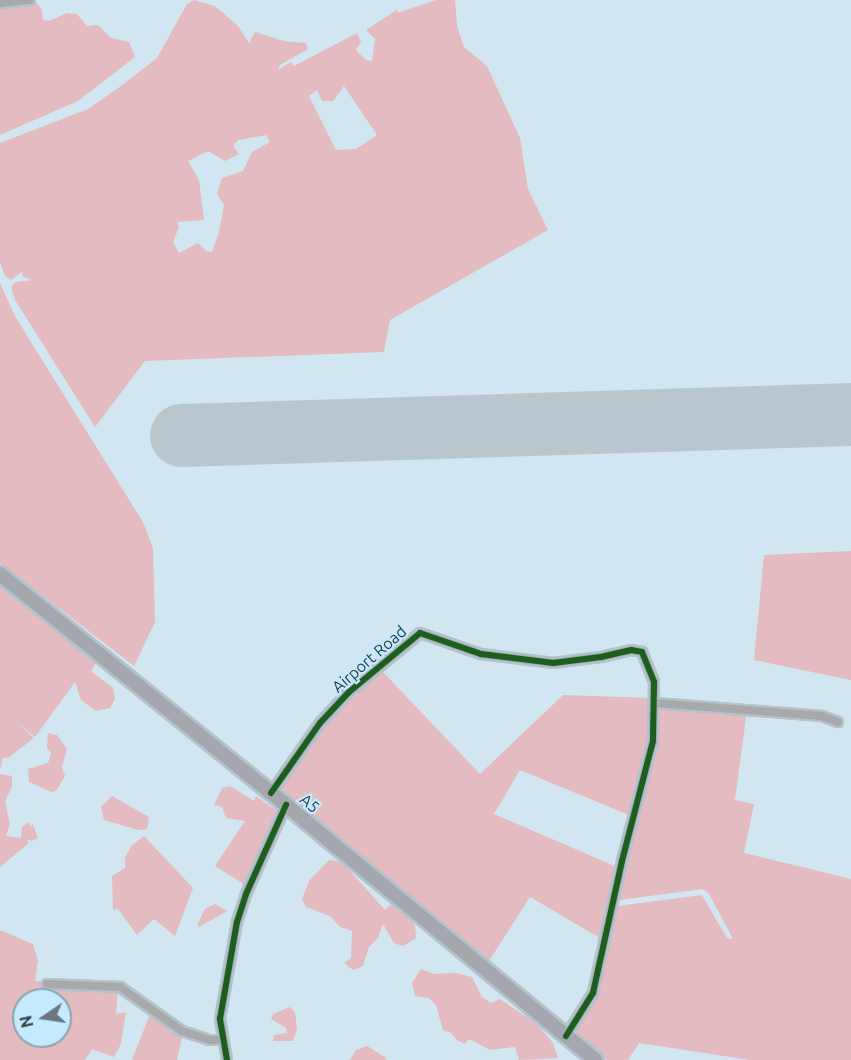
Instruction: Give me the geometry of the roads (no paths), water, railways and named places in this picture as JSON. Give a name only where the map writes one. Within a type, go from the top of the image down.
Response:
[{"type":"highway","name":"A5","points":[[0,574],[596,1060]]},
{"type":"street","points":[[0,3],[30,0]]},
{"type":"street","name":"Airport Road","points":[[271,793],[320,723],[376,667],[420,633],[481,654],[553,663],[601,657],[631,650],[642,652],[654,682],[656,703]]},
{"type":"street","points":[[566,1036],[593,993],[622,861],[652,741],[656,703],[822,716],[838,722]]},
{"type":"street","points":[[227,1060],[220,1019],[237,922],[246,894],[286,805]]},
{"type":"street","points":[[47,984],[120,987],[182,1031],[210,1040],[222,1040]]}]
